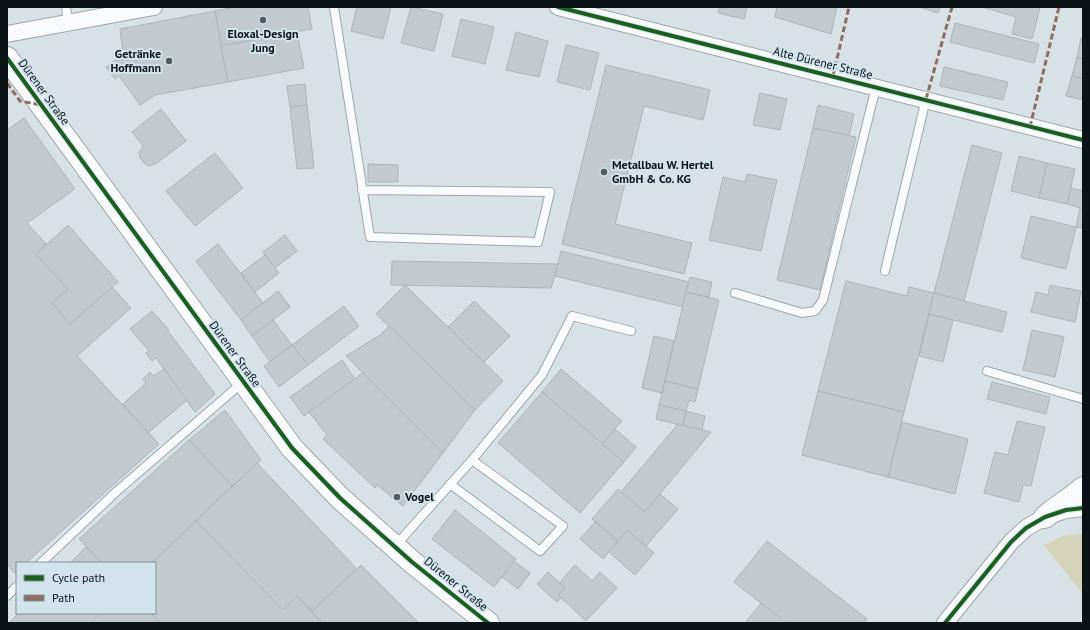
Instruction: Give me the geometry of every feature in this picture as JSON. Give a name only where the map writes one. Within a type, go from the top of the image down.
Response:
[{"type":"main road","name":"Dürener Straße","points":[[7,58],[292,448],[340,498],[395,547],[488,623]]},
{"type":"main road","points":[[1045,517],[1083,488]]},
{"type":"street","points":[[7,34],[67,15],[154,7]]},
{"type":"street","name":"Alte Dürener Straße","points":[[558,7],[1083,140]]},
{"type":"street","points":[[945,623],[1011,542],[1026,528],[1045,517],[1066,510],[1083,508]]},
{"type":"lane","points":[[334,7],[362,190],[370,237],[538,242],[550,192],[362,190]]},
{"type":"lane","points":[[735,293],[802,313],[815,311],[823,300],[876,87]]},
{"type":"lane","points":[[885,271],[926,99]]},
{"type":"lane","points":[[395,547],[472,460],[542,375],[572,316],[631,331]]},
{"type":"lane","points":[[987,371],[1083,399]]},
{"type":"lane","points":[[42,562],[116,492],[243,382]]},
{"type":"lane","points":[[450,484],[540,551],[563,526],[472,460]]},
{"type":"lane","points":[[7,596],[16,587]]},
{"type":"shaded area","points":[[1083,534],[1083,594],[1044,545],[1063,536]]},
{"type":"building","name":"Eloxal-Design Jung","points":[[236,7],[308,7],[312,29],[221,46],[215,11]]},
{"type":"building","points":[[357,7],[391,7],[383,39],[351,31]]},
{"type":"building","points":[[411,7],[443,14],[434,51],[401,43]]},
{"type":"building","points":[[719,7],[747,7],[744,19],[718,13]]},
{"type":"building","points":[[777,7],[837,7],[831,34],[775,17]]},
{"type":"building","points":[[919,7],[940,7],[938,13]]},
{"type":"building","points":[[982,7],[1040,7],[1032,39],[1012,34],[1016,17]]},
{"type":"building","name":"Getränke Hoffmann","points":[[215,11],[228,82],[155,95],[140,105],[119,76],[115,79],[106,67],[123,54],[120,29]]},
{"type":"building","points":[[461,19],[494,27],[485,64],[452,56]]},
{"type":"building","points":[[955,23],[1039,44],[1034,63],[950,42]]},
{"type":"building","points":[[297,32],[304,68],[228,82],[221,46]]},
{"type":"building","points":[[516,32],[548,41],[539,77],[506,70]]},
{"type":"building","points":[[1081,38],[1083,39],[1083,59],[1077,57]]},
{"type":"building","points":[[566,45],[599,53],[590,90],[557,82]]},
{"type":"building","points":[[1077,57],[1083,59],[1083,79],[1072,76]]},
{"type":"building","name":"Metallbau W. Hertel GmbH & Co. KG","points":[[606,65],[710,90],[703,120],[644,106],[615,224],[692,243],[684,274],[562,244]]},
{"type":"building","points":[[944,67],[1008,82],[1003,100],[940,86]]},
{"type":"building","points":[[1072,76],[1083,79],[1083,100],[1066,96]]},
{"type":"building","points":[[305,84],[307,105],[290,107],[287,86]]},
{"type":"building","points":[[760,93],[787,99],[780,130],[753,125]]},
{"type":"building","points":[[307,105],[314,168],[297,169],[290,107]]},
{"type":"building","points":[[818,105],[854,114],[849,136],[813,128]]},
{"type":"building","points":[[161,109],[186,141],[157,163],[149,166],[140,158],[139,153],[143,146],[132,132]]},
{"type":"building","points":[[24,118],[75,189],[27,223],[46,244],[36,254],[68,289],[52,303],[70,324],[112,287],[131,308],[77,356],[159,444],[27,562],[16,562],[15,573],[7,564],[7,130]]},
{"type":"building","points":[[813,128],[856,137],[820,290],[777,280]]},
{"type":"building","points":[[972,145],[1002,153],[964,301],[934,293]]},
{"type":"building","points":[[215,153],[243,188],[195,226],[166,191]]},
{"type":"building","points":[[1019,156],[1047,163],[1039,198],[1011,191]]},
{"type":"building","points":[[1047,163],[1075,169],[1067,204],[1039,198]]},
{"type":"building","points":[[368,164],[398,165],[398,182],[368,182]]},
{"type":"building","points":[[747,174],[777,180],[761,251],[709,240],[723,177],[745,182]]},
{"type":"building","points":[[1071,188],[1083,191],[1083,228],[1076,227],[1080,208],[1067,204]]},
{"type":"building","points":[[1031,216],[1076,227],[1066,269],[1021,258]]},
{"type":"building","points":[[68,225],[118,282],[70,324],[52,303],[68,289],[36,254]]},
{"type":"building","points":[[285,235],[297,251],[275,268],[263,252]]},
{"type":"building","points":[[218,244],[263,303],[241,320],[196,261]]},
{"type":"building","points":[[561,251],[689,282],[683,307],[555,276]]},
{"type":"building","points":[[265,255],[279,273],[255,292],[241,273]]},
{"type":"building","points":[[392,261],[558,264],[551,288],[391,285]]},
{"type":"building","points":[[690,277],[712,282],[709,297],[686,292]]},
{"type":"building","points":[[846,281],[907,296],[909,287],[934,293],[904,412],[818,391]]},
{"type":"building","points":[[405,285],[503,381],[475,410],[376,314]]},
{"type":"building","points":[[1050,285],[1081,291],[1075,322],[1031,312],[1036,292],[1048,295]]},
{"type":"building","points":[[278,291],[290,307],[252,336],[241,320]]},
{"type":"building","points":[[686,292],[719,300],[698,389],[665,381]]},
{"type":"building","points":[[934,293],[1007,312],[1002,332],[929,314]]},
{"type":"building","points":[[474,301],[510,336],[484,362],[448,327]]},
{"type":"building","points":[[344,306],[359,326],[308,365],[292,345]]},
{"type":"building","points":[[152,311],[169,330],[168,331],[215,394],[195,412],[156,358],[152,361],[146,353],[149,351],[130,329]]},
{"type":"building","points":[[929,314],[953,320],[943,362],[919,356]]},
{"type":"building","points":[[273,320],[292,345],[270,362],[252,336]]},
{"type":"building","points":[[389,326],[475,410],[443,453],[346,356],[380,335]]},
{"type":"building","points":[[1032,330],[1064,337],[1055,377],[1023,370]]},
{"type":"building","points":[[654,336],[674,341],[662,393],[642,388]]},
{"type":"building","points":[[292,345],[308,365],[279,387],[264,366]]},
{"type":"building","points":[[342,360],[355,379],[304,416],[290,397]]},
{"type":"building","points":[[164,369],[187,400],[148,433],[123,404],[146,383],[143,379],[150,372],[153,376]]},
{"type":"building","points":[[561,369],[622,421],[602,444],[542,392]]},
{"type":"building","points":[[363,373],[443,453],[403,506],[377,485],[375,488],[323,439],[327,435],[309,412]]},
{"type":"building","points":[[665,381],[698,389],[695,402],[689,400],[686,411],[659,405]]},
{"type":"building","points":[[992,382],[1050,397],[1046,414],[987,399]]},
{"type":"building","points":[[818,391],[904,412],[888,477],[802,455]]},
{"type":"building","points":[[542,392],[624,462],[580,513],[498,443]]},
{"type":"building","points":[[659,405],[686,411],[683,426],[656,419]]},
{"type":"building","points":[[225,410],[261,460],[232,486],[189,440]]},
{"type":"building","points":[[686,411],[705,416],[702,430],[683,426]]},
{"type":"building","points":[[1017,421],[1045,427],[1031,486],[1023,485],[1019,502],[984,493],[995,452],[1008,455]]},
{"type":"building","points":[[902,422],[968,439],[955,494],[888,477]]},
{"type":"building","points":[[678,424],[711,432],[645,512],[621,492]]},
{"type":"building","points":[[615,429],[636,447],[624,462],[602,444]]},
{"type":"building","points":[[189,440],[232,486],[153,562],[101,562],[79,539]]},
{"type":"building","points":[[257,463],[357,569],[312,611],[297,596],[283,610],[196,521]]},
{"type":"building","points":[[618,489],[645,512],[660,494],[678,509],[646,546],[627,530],[618,541],[592,519]]},
{"type":"building","points":[[455,510],[516,559],[494,587],[432,539]]},
{"type":"building","points":[[196,521],[283,610],[297,596],[322,623],[160,623],[152,614],[156,614],[156,562],[153,562]]},
{"type":"building","points":[[595,522],[618,541],[603,559],[580,539]]},
{"type":"building","points":[[627,530],[654,553],[635,575],[609,552]]},
{"type":"building","points":[[767,541],[867,619],[864,623],[786,623],[734,582]]},
{"type":"building","points":[[86,547],[101,562],[71,562]]},
{"type":"building","points":[[514,561],[530,573],[518,589],[502,577]]},
{"type":"building","points":[[361,565],[419,623],[322,623],[312,611]]},
{"type":"building","points":[[575,565],[592,581],[600,572],[617,588],[586,621],[558,595],[565,588],[559,583]]},
{"type":"building","points":[[548,572],[565,588],[558,595],[561,598],[557,602],[537,584]]},
{"type":"building","points":[[761,603],[782,619],[779,623],[745,623]]},
{"type":"building","points":[[18,614],[99,614],[90,623],[9,623]]},
{"type":"building","points":[[99,614],[152,614],[160,623],[90,623]]},
{"type":"marked path","points":[[833,76],[849,7]]},
{"type":"marked path","points":[[926,99],[952,7]]},
{"type":"marked path","points":[[1030,127],[1059,7]]},
{"type":"marked path","points":[[7,83],[20,101],[41,105]]},
{"type":"cycle path","points":[[558,7],[1083,140]]},
{"type":"cycle path","points":[[7,58],[292,448],[340,498],[412,562],[488,623]]},
{"type":"cycle path","points":[[945,623],[1011,542],[1026,528],[1045,517],[1066,510],[1083,508]]},
{"type":"place","name":"Eloxal-Design Jung","points":[[263,20]]},
{"type":"place","name":"Getränke Hoffmann","points":[[169,61]]},
{"type":"place","name":"Metallbau W. Hertel GmbH & Co. KG","points":[[604,172]]},
{"type":"place","name":"Vogel","points":[[397,497]]}]
